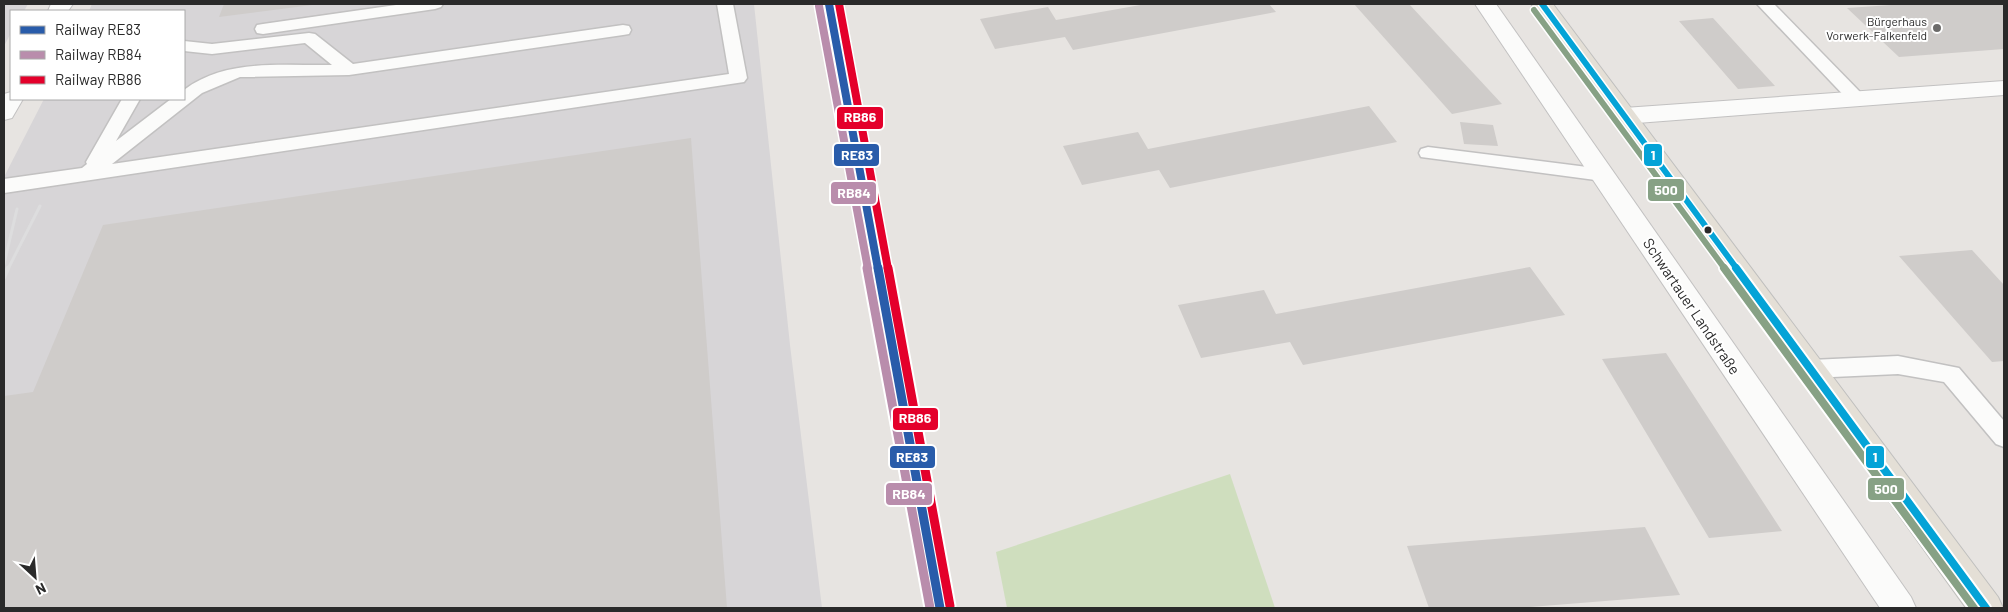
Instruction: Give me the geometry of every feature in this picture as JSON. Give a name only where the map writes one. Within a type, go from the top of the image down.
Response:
[{"type":"main road","points":[[1542,4],[1986,608]]},
{"type":"street","name":"Schwartauer Landstraße","points":[[1486,4],[1899,608]]},
{"type":"street","points":[[1624,116],[2004,88]]},
{"type":"street","points":[[4,113],[10,100]]},
{"type":"lane","points":[[185,41],[435,4]]},
{"type":"lane","points":[[4,186],[738,78],[725,4]]},
{"type":"lane","points":[[1766,4],[1857,99]]},
{"type":"lane","points":[[185,97],[196,89],[237,72],[349,70],[623,30]]},
{"type":"lane","points":[[185,46],[212,49],[308,38],[349,70]]},
{"type":"lane","points":[[88,173],[131,100]]},
{"type":"lane","points":[[88,173],[180,100]]},
{"type":"lane","points":[[1428,153],[1603,175]]},
{"type":"lane","points":[[1811,369],[1898,365],[1952,374],[2004,437]]},
{"type":"shaded area","points":[[4,4],[28,4],[25,10],[10,10],[10,35],[4,46]]},
{"type":"shaded area","points":[[92,4],[754,4],[790,345],[822,608],[4,608],[4,177],[43,100],[185,100],[185,10],[89,10]]},
{"type":"green space","points":[[1230,474],[1275,608],[1007,608],[996,552]]},
{"type":"building","points":[[224,4],[312,4],[312,5],[219,17]]},
{"type":"building","points":[[1146,4],[1269,4],[1276,12],[1073,50],[1065,37],[995,49],[980,19],[1048,7],[1056,20]]},
{"type":"building","points":[[1354,4],[1409,4],[1502,104],[1452,114]]},
{"type":"building","name":"Bürgerhaus Vorwerk-Falkenfeld","points":[[1906,4],[2004,4],[2004,49],[1899,57],[1847,8]]},
{"type":"building","points":[[1713,18],[1775,86],[1738,89],[1679,21]]},
{"type":"building","points":[[1369,106],[1397,142],[1170,188],[1159,170],[1082,185],[1063,146],[1138,132],[1148,149]]},
{"type":"building","points":[[1460,122],[1493,125],[1498,146],[1464,144]]},
{"type":"building","points":[[691,138],[727,608],[4,608],[4,396],[33,392],[103,225]]},
{"type":"building","points":[[1972,250],[2004,285],[2004,361],[1992,362],[1899,256]]},
{"type":"building","points":[[1530,267],[1565,315],[1303,365],[1290,342],[1201,358],[1178,305],[1264,290],[1276,314]]},
{"type":"building","points":[[1666,353],[1782,531],[1709,538],[1602,359]]},
{"type":"building","points":[[1645,527],[1680,595],[1519,608],[1429,608],[1407,546]]},
{"type":"railway","points":[[8,269],[40,206]]},
{"type":"railway","points":[[4,264],[17,209]]},
{"type":"railway","points":[[4,277],[8,268]]},
{"type":"rail line","name":"RE83","points":[[829,4],[940,608]]},
{"type":"rail line","name":"RB86","points":[[839,4],[950,606]]},
{"type":"rail line","name":"RB84","points":[[819,6],[930,608]]},
{"type":"transit line","name":"1","points":[[1542,4],[1986,608]]},
{"type":"transit line","name":"500","points":[[1534,10],[1974,608]]},
{"type":"place","name":"Bürgerhaus Vorwerk-Falkenfeld","points":[[1937,28]]}]
